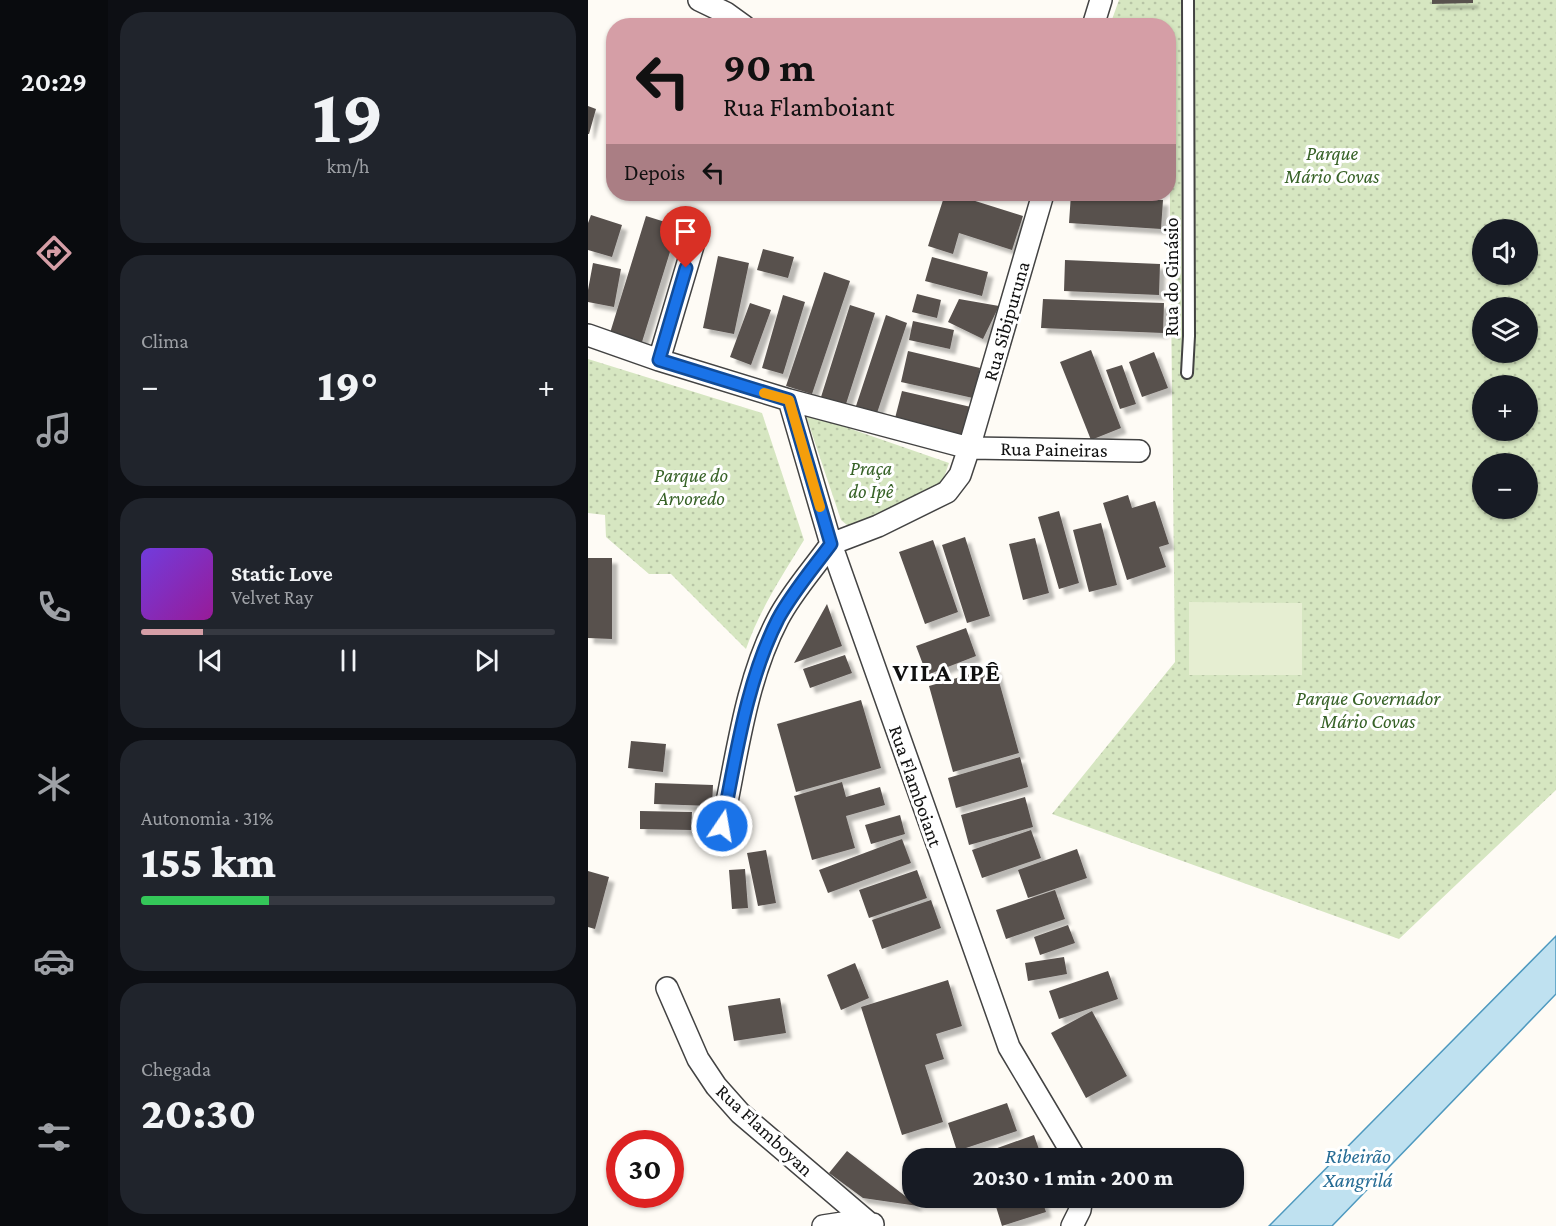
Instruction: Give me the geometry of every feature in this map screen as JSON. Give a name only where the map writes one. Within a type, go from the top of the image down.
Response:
[{"type":"street","points":[[697,0],[733,18]]},
{"type":"street","points":[[1095,18],[1101,0]]},
{"type":"street","name":"Rua Sibipuruna","points":[[831,544],[878,526],[947,492],[960,475],[1041,201]]},
{"type":"street","points":[[659,360],[698,229]]},
{"type":"street","name":"Rua Paineiras","points":[[588,335],[659,360],[789,400],[969,448],[1139,451]]},
{"type":"street","name":"Rua Flamboiant","points":[[789,400],[831,544],[1009,1047],[1069,1148]]},
{"type":"street","points":[[722,826],[748,702],[766,644],[780,616],[831,544]]},
{"type":"street","name":"Rua Flamboyan","points":[[667,988],[698,1059],[716,1086],[740,1113],[875,1225]]},
{"type":"street","points":[[1072,1226],[1080,1208]]},
{"type":"street","points":[[823,1226],[849,1222],[875,1225]]},
{"type":"lane","name":"Rua do Ginásio","points":[[1187,373],[1189,336],[1188,0]]},
{"type":"green space","name":"Parque Mário Covas","points":[[1119,0],[1556,0],[1556,790],[1399,939],[1052,814],[1175,662],[1170,201],[1176,201],[1176,18],[1113,18]]},
{"type":"green space","name":"Parque do Arvoredo","points":[[588,359],[762,413],[804,540],[765,606],[746,649],[671,574],[649,574],[606,537],[605,515],[588,513]]},
{"type":"green space","name":"Praça do Ipê","points":[[805,413],[949,463],[942,483],[936,492],[853,526],[847,525],[841,520]]},
{"type":"green space","points":[[1189,602],[1302,603],[1302,675],[1189,675]]},
{"type":"water","name":"Ribeirão Xangrilá","points":[[1556,936],[1556,994],[1332,1226],[1269,1226]]},
{"type":"building","points":[[1432,0],[1473,0],[1473,3],[1432,4]]},
{"type":"building","points":[[588,106],[596,109],[589,134],[588,134]]},
{"type":"building","points":[[943,201],[975,201],[1023,216],[1012,250],[959,233],[953,254],[928,246]]},
{"type":"building","points":[[1071,201],[1163,201],[1161,229],[1069,223]]},
{"type":"building","points":[[591,215],[622,225],[612,257],[588,250],[588,223]]},
{"type":"building","points":[[646,216],[678,226],[642,342],[610,333]]},
{"type":"building","points":[[763,249],[794,257],[788,278],[757,270]]},
{"type":"building","points":[[718,256],[749,263],[734,334],[703,328]]},
{"type":"building","points":[[932,257],[988,272],[982,296],[925,281]]},
{"type":"building","points":[[1065,260],[1160,264],[1159,295],[1064,291]]},
{"type":"building","points":[[593,263],[621,269],[614,307],[588,302]]},
{"type":"building","points":[[824,272],[850,281],[812,394],[786,386]]},
{"type":"building","points":[[917,294],[941,300],[937,318],[912,312]]},
{"type":"building","points":[[783,295],[805,302],[783,374],[762,368]]},
{"type":"building","points":[[959,299],[999,306],[983,339],[948,322]]},
{"type":"building","points":[[1043,299],[1164,303],[1163,333],[1041,328]]},
{"type":"building","points":[[750,303],[771,310],[751,365],[730,357]]},
{"type":"building","points":[[850,305],[875,313],[846,404],[821,397]]},
{"type":"building","points":[[886,315],[907,323],[876,416],[855,409]]},
{"type":"building","points":[[913,321],[954,330],[950,349],[909,340]]},
{"type":"building","points":[[1091,350],[1121,428],[1091,440],[1060,362]]},
{"type":"building","points":[[908,351],[980,368],[973,398],[901,382]]},
{"type":"building","points":[[1154,352],[1168,388],[1142,397],[1129,362]]},
{"type":"building","points":[[1122,365],[1136,404],[1120,409],[1106,370]]},
{"type":"building","points":[[902,391],[971,407],[964,438],[894,422]]},
{"type":"building","points":[[1128,495],[1132,508],[1155,501],[1169,544],[1159,547],[1166,567],[1127,580],[1103,503]]},
{"type":"building","points":[[1059,511],[1079,583],[1059,589],[1038,517]]},
{"type":"building","points":[[1101,523],[1117,585],[1089,592],[1073,530]]},
{"type":"building","points":[[965,537],[990,616],[967,623],[942,545]]},
{"type":"building","points":[[1035,538],[1049,593],[1023,600],[1009,544]]},
{"type":"building","points":[[933,540],[958,612],[925,624],[899,552]]},
{"type":"building","points":[[588,558],[612,558],[612,639],[588,638]]},
{"type":"building","points":[[827,604],[842,646],[794,663]]},
{"type":"building","points":[[966,628],[976,656],[927,675],[916,646]]},
{"type":"building","points":[[845,655],[852,673],[810,688],[803,669]]},
{"type":"building","points":[[995,667],[1019,753],[953,772],[929,686]]},
{"type":"building","points":[[861,700],[881,768],[796,792],[777,724]]},
{"type":"building","points":[[631,741],[666,744],[663,772],[628,768]]},
{"type":"building","points":[[1020,757],[1028,787],[956,808],[948,778]]},
{"type":"building","points":[[842,782],[846,797],[880,787],[885,805],[846,816],[855,848],[812,860],[794,796]]},
{"type":"building","points":[[655,783],[713,785],[712,806],[654,804]]},
{"type":"building","points":[[1025,797],[1033,827],[969,845],[961,815]]},
{"type":"building","points":[[640,811],[692,812],[691,830],[640,829]]},
{"type":"building","points":[[900,815],[905,834],[871,844],[865,825]]},
{"type":"building","points":[[1031,830],[1041,858],[982,878],[972,850]]},
{"type":"building","points":[[902,839],[911,863],[828,893],[819,870]]},
{"type":"building","points":[[1077,849],[1087,878],[1028,898],[1018,870]]},
{"type":"building","points":[[766,850],[776,903],[758,906],[747,853]]},
{"type":"building","points":[[745,869],[748,908],[732,909],[729,870]]},
{"type":"building","points":[[917,870],[927,898],[869,918],[859,890]]},
{"type":"building","points":[[588,871],[609,877],[595,929],[588,927]]},
{"type":"building","points":[[1055,890],[1065,919],[1006,939],[996,910]]},
{"type":"building","points":[[931,900],[941,928],[882,949],[872,920]]},
{"type":"building","points":[[1068,925],[1075,943],[1040,955],[1034,937]]},
{"type":"building","points":[[1064,957],[1067,974],[1028,981],[1025,963]]},
{"type":"building","points":[[855,963],[869,998],[841,1010],[827,975]]},
{"type":"building","points":[[1108,971],[1118,999],[1059,1019],[1049,991]]},
{"type":"building","points":[[948,980],[962,1026],[936,1034],[944,1059],[925,1065],[943,1122],[902,1135],[861,1007]]},
{"type":"building","points":[[780,998],[786,1033],[734,1041],[728,1006]]},
{"type":"building","points":[[1092,1011],[1127,1076],[1086,1098],[1051,1033]]},
{"type":"building","points":[[1007,1103],[1017,1131],[966,1148],[956,1148],[948,1123]]},
{"type":"building","points":[[1034,1135],[1039,1148],[997,1148]]},
{"type":"building","points":[[847,1151],[902,1194],[902,1204],[863,1198],[829,1173]]},
{"type":"building","points":[[996,1208],[1045,1208],[1046,1212],[1002,1226]]},
{"type":"slow traffic","points":[[764,393],[789,400],[820,507]]},
{"type":"district","name":"VILA IPÊ","points":[[947,672]]},
{"type":"route","points":[[686,268],[659,360],[789,400],[831,544],[780,616],[766,644],[748,702],[722,826]]},
{"type":"park label","name":"Parque Governador Mário Covas","points":[[1368,710]]}]
